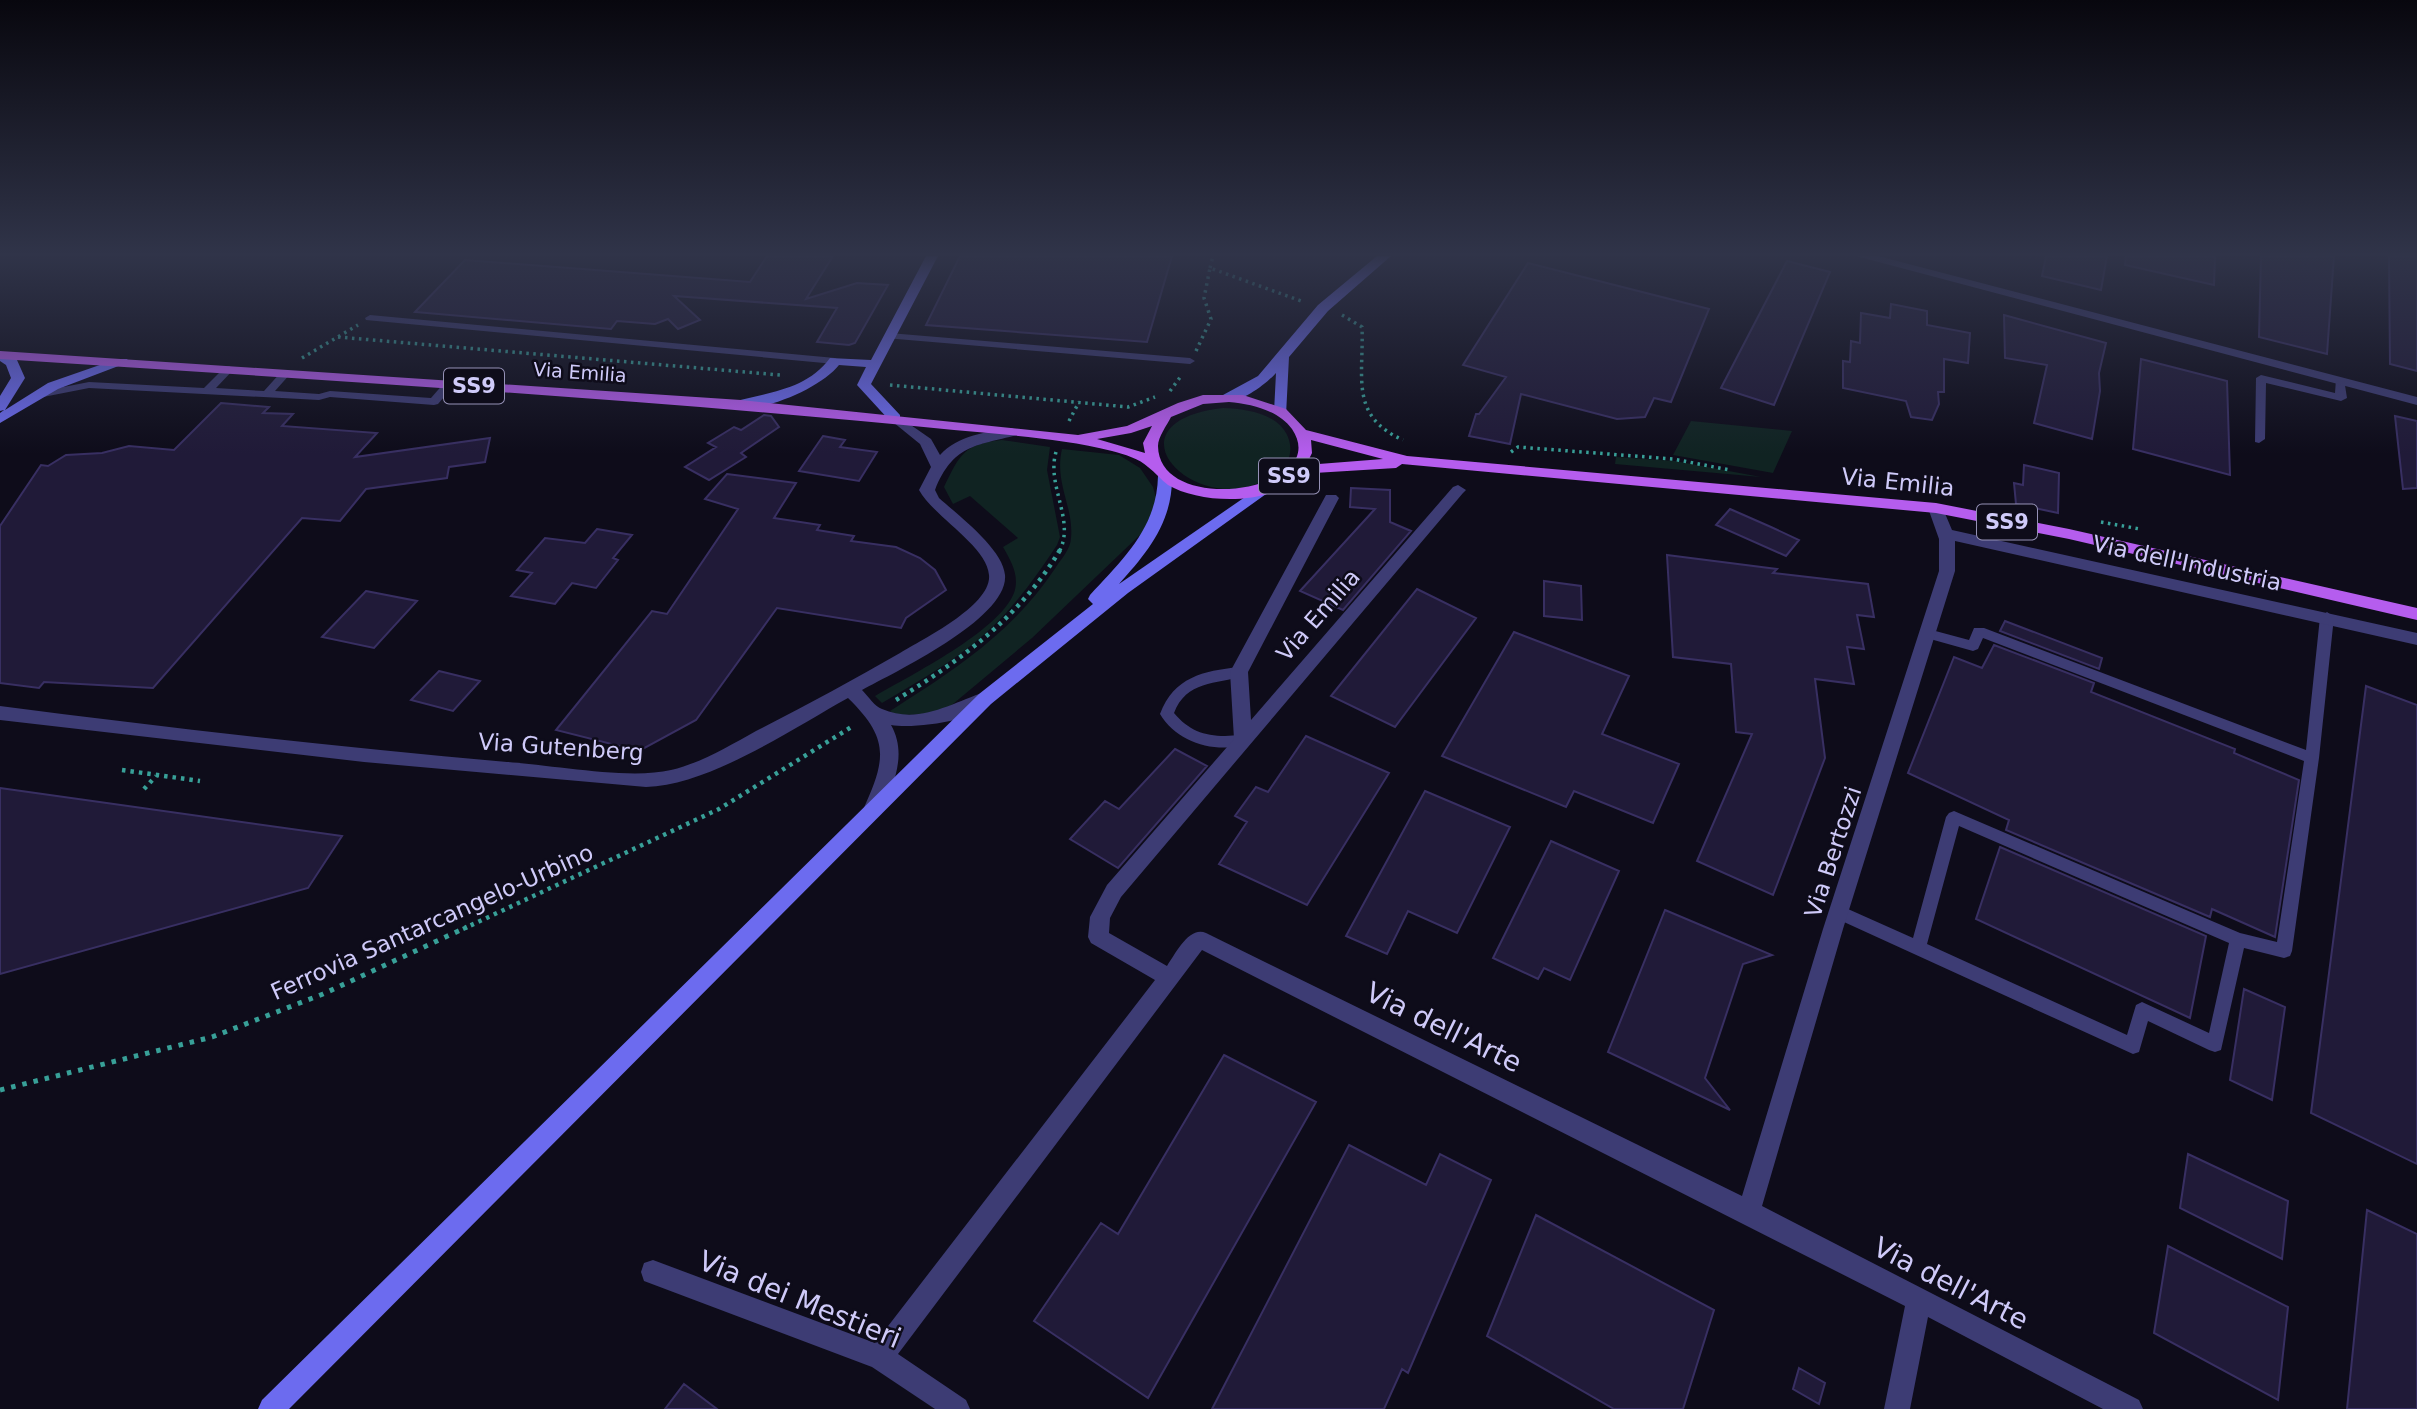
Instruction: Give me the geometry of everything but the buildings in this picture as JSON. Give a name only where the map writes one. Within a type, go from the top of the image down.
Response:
[{"type":"main road","points":[[895,418],[864,385],[897,322]]},
{"type":"main road","points":[[1228,398],[1251,388],[1283,359],[1312,322]]},
{"type":"main road","points":[[0,355],[12,363],[18,377],[0,407]]},
{"type":"main road","name":"Via Emilia","points":[[0,355],[229,369],[291,367],[449,384],[741,404],[1012,432],[1129,429],[1193,402],[1228,398],[1256,402],[1281,412],[1302,433],[1407,461]]},
{"type":"main road","points":[[1281,412],[1283,359]]},
{"type":"main road","points":[[741,404],[769,399],[811,383],[830,370],[835,361],[874,365]]},
{"type":"main road","points":[[0,419],[33,396],[84,373],[122,362]]},
{"type":"main road","points":[[1152,461],[1149,445],[1153,430],[1164,416]]},
{"type":"main road","name":"Via Emilia","points":[[1069,432],[1152,461],[1165,476],[1185,488],[1212,494],[1240,495],[1266,489],[1296,470],[1407,461],[1936,508],[2069,534],[2417,614]]},
{"type":"main road","name":"SS9","points":[[1296,470],[1303,458],[1305,446],[1302,433]]},
{"type":"main road","points":[[1077,623],[1156,527],[1167,496],[1165,476]]},
{"type":"main road","points":[[271,1409],[985,699],[1077,623],[1196,535],[1266,489]]},
{"type":"street","points":[[2113,322],[2417,401]]},
{"type":"street","points":[[895,418],[926,442],[938,466],[956,447],[972,438],[1012,432]]},
{"type":"street","name":"Via Gutenberg","points":[[0,713],[326,751],[640,780],[671,778],[702,767],[851,690],[986,606],[997,588],[998,570],[991,554],[933,501],[927,490],[938,466]]},
{"type":"street","name":"Via Emilia","points":[[1168,977],[1098,937],[1100,917],[1114,891],[1458,490]]},
{"type":"street","name":"Via Emilia","points":[[1240,672],[1331,498]]},
{"type":"street","name":"Via Bertozzi","points":[[1749,1212],[1839,912],[1947,571],[1950,553],[1948,534],[1936,508]]},
{"type":"street","name":"Via dell'Industria","points":[[1948,534],[2417,639]]},
{"type":"street","points":[[2320,592],[2327,617]]},
{"type":"street","points":[[1240,672],[1243,740]]},
{"type":"street","points":[[851,690],[905,722],[928,721],[985,699]]},
{"type":"street","points":[[872,810],[890,773],[892,750],[883,710]]},
{"type":"street","name":"Via dell'Arte","points":[[880,1357],[1199,939],[1749,1212],[2130,1409]]},
{"type":"street","name":"Via dei Mestieri","points":[[653,1272],[880,1357],[957,1409]]},
{"type":"street","points":[[1897,1409],[1919,1299]]},
{"type":"lane","points":[[411,322],[835,361]]},
{"type":"lane","points":[[889,336],[1190,361]]},
{"type":"lane","points":[[267,394],[291,367]]},
{"type":"lane","points":[[207,391],[229,369]]},
{"type":"lane","points":[[2259,439],[2261,378],[2341,401],[2340,381]]},
{"type":"lane","points":[[33,396],[89,385],[318,397],[330,394],[434,402],[449,384]]},
{"type":"lane","points":[[1918,948],[1954,817],[2238,939],[2284,951],[2312,758],[2327,617]]},
{"type":"lane","points":[[1928,634],[1973,646],[1979,631],[2312,758]]},
{"type":"lane","points":[[1240,672],[1209,676],[1185,687],[1170,704],[1167,714],[1173,724],[1191,737],[1220,743],[1243,740]]},
{"type":"lane","points":[[1839,912],[2133,1046],[2142,1010],[2216,1044],[2238,939]]},
{"type":"path","points":[[291,367],[364,322]]},
{"type":"path","points":[[1190,361],[1213,322]]},
{"type":"path","points":[[1357,322],[1363,327],[1366,398],[1371,420],[1379,428],[1412,443]]},
{"type":"path","points":[[1069,432],[1079,402]]},
{"type":"path","points":[[883,710],[947,669],[993,633],[1030,594],[1065,543],[1067,533],[1055,490],[1054,458]]},
{"type":"path","name":"Ferrovia Santarcangelo-Urbino","points":[[0,1090],[212,1037],[323,994],[719,809],[853,726]]},
{"type":"path","points":[[122,770],[200,782]]},
{"type":"path","points":[[145,789],[157,775]]},
{"type":"green space","points":[[1223,408],[1260,414],[1277,422],[1290,442],[1288,460],[1283,468],[1250,486],[1221,489],[1195,481],[1175,468],[1165,450],[1167,433],[1185,417]]},
{"type":"green space","points":[[1691,421],[1792,431],[1773,473],[1673,455]]},
{"type":"green space","points":[[1002,440],[1050,447],[1047,470],[1060,537],[1057,545],[1018,599],[983,635],[934,672],[882,703],[875,696],[973,637],[1005,607],[1014,593],[1015,575],[1003,547],[1018,538],[970,496],[953,504],[944,487],[954,466],[971,448]]},
{"type":"green space","points":[[1062,449],[1119,455],[1140,468],[1153,487],[1157,501],[1143,532],[1032,638],[941,714],[896,715],[890,711],[959,665],[1020,613],[1065,554],[1071,542],[1071,527],[1060,473]]},
{"type":"green space","points":[[1616,457],[1675,461],[1761,477],[1615,464]]}]
